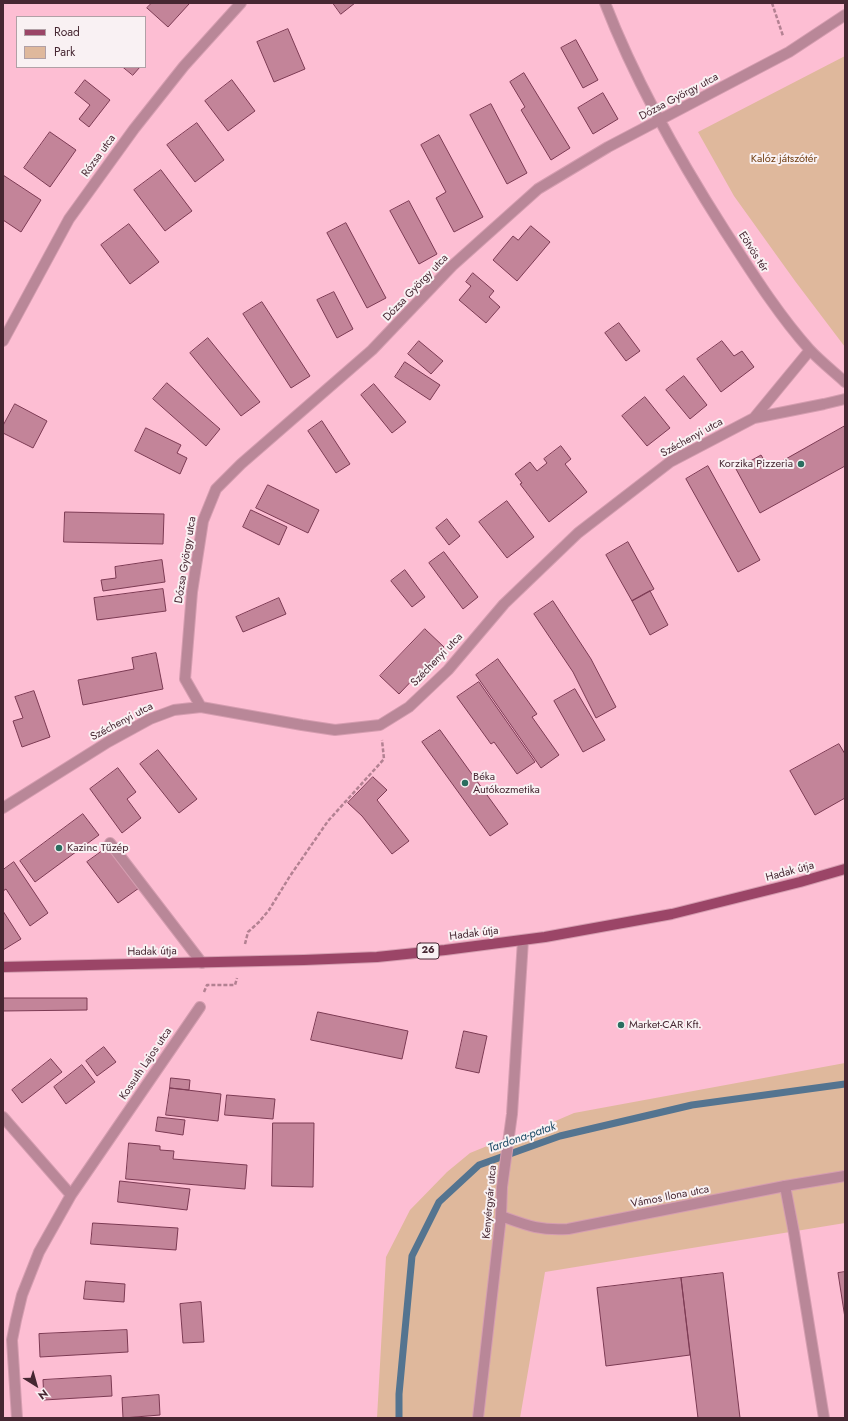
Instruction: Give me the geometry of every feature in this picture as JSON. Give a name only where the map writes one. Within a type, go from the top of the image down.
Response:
[{"type":"main road","name":"Hadak útja","points":[[3,967],[240,963],[377,956],[523,940],[672,914],[800,882],[845,869]]},
{"type":"street","name":"Rózsa utca","points":[[3,341],[69,219],[138,123],[184,66],[241,3]]},
{"type":"street","name":"Eötvös tér","points":[[605,3],[617,35],[659,121],[703,197],[767,295],[810,350],[845,382]]},
{"type":"street","name":"Dózsa György utca","points":[[201,707],[186,679],[186,671],[192,592],[203,521],[216,489],[241,464],[372,350],[452,266],[538,189],[608,148],[789,52],[845,15]]},
{"type":"street","points":[[754,418],[810,350]]},
{"type":"street","name":"Széchenyi utca","points":[[3,808],[108,742],[150,719],[174,710],[201,707],[334,730],[380,726],[409,707],[448,670],[504,604],[578,533],[670,462],[754,418],[845,399]]},
{"type":"street","points":[[110,843],[202,963]]},
{"type":"street","name":"Kenyérgyár utca","points":[[478,1418],[501,1216],[502,1187],[512,1114],[523,940]]},
{"type":"street","name":"Kossuth Lajos utca","points":[[17,1418],[12,1340],[22,1295],[39,1252],[71,1195],[200,1006]]},
{"type":"street","points":[[3,1117],[71,1195]]},
{"type":"street","name":"Vámos Ilona utca","points":[[501,1216],[534,1227],[551,1230],[568,1229],[785,1186],[845,1176]]},
{"type":"street","points":[[785,1186],[824,1418]]},
{"type":"path","points":[[772,3],[789,52]]},
{"type":"path","points":[[248,932],[269,910],[290,876],[328,821],[384,759],[380,726]]},
{"type":"path","points":[[200,1006],[207,985],[235,985],[240,963]]},
{"type":"green space","name":"Kalóz játszótér","points":[[845,56],[845,347],[734,196],[698,132]]},
{"type":"green space","points":[[845,1063],[845,1223],[545,1272],[520,1418],[377,1418],[386,1257],[410,1210],[447,1172],[470,1153],[492,1144],[523,1135],[574,1113]]},
{"type":"building","points":[[152,3],[189,4],[168,27],[147,8]]},
{"type":"building","points":[[333,3],[355,3],[341,14]]},
{"type":"building","points":[[288,29],[305,69],[274,82],[257,42]]},
{"type":"building","points":[[576,40],[598,80],[583,88],[561,48]]},
{"type":"building","points":[[124,68],[139,68],[133,75]]},
{"type":"building","points":[[524,73],[570,148],[551,160],[521,110],[525,107],[510,82]]},
{"type":"building","points":[[85,80],[110,100],[89,127],[79,119],[90,105],[75,93]]},
{"type":"building","points":[[232,80],[255,111],[228,131],[205,101]]},
{"type":"building","points":[[603,93],[618,119],[593,134],[578,108]]},
{"type":"building","points":[[491,104],[527,173],[507,184],[470,115]]},
{"type":"building","points":[[197,123],[224,160],[195,182],[167,145]]},
{"type":"building","points":[[50,132],[76,150],[50,187],[24,168]]},
{"type":"building","points":[[439,135],[483,217],[454,232],[436,198],[446,192],[421,145]]},
{"type":"building","points":[[161,170],[192,211],[165,231],[134,190]]},
{"type":"building","points":[[3,175],[41,200],[21,232],[3,220]]},
{"type":"building","points":[[409,201],[437,254],[419,264],[390,211]]},
{"type":"building","points":[[346,223],[386,298],[367,308],[327,233]]},
{"type":"building","points":[[129,224],[159,262],[130,284],[101,245]]},
{"type":"building","points":[[531,226],[550,242],[517,281],[493,260],[513,236],[518,240]]},
{"type":"building","points":[[473,273],[494,291],[489,297],[500,307],[486,323],[459,300],[471,286],[466,282]]},
{"type":"building","points":[[334,292],[353,329],[337,338],[317,300]]},
{"type":"building","points":[[262,302],[310,376],[291,388],[243,314]]},
{"type":"building","points":[[619,323],[640,351],[626,361],[605,333]]},
{"type":"building","points":[[208,338],[260,402],[241,416],[190,353]]},
{"type":"building","points":[[419,341],[443,361],[431,374],[408,354]]},
{"type":"building","points":[[722,341],[734,356],[742,351],[754,367],[721,392],[697,359]]},
{"type":"building","points":[[405,362],[440,385],[430,400],[395,377]]},
{"type":"building","points":[[684,376],[707,405],[690,419],[666,390]]},
{"type":"building","points":[[167,383],[220,429],[206,446],[153,399]]},
{"type":"building","points":[[374,384],[406,422],[392,433],[361,395]]},
{"type":"building","points":[[645,397],[670,428],[647,446],[622,416]]},
{"type":"building","points":[[15,404],[47,421],[33,448],[3,433],[3,426]]},
{"type":"building","points":[[322,421],[350,464],[336,473],[308,431]]},
{"type":"building","points":[[845,426],[845,466],[760,513],[736,469],[761,455],[769,468]]},
{"type":"building","points":[[146,428],[181,445],[177,453],[187,458],[180,474],[135,451]]},
{"type":"building","points":[[561,446],[571,459],[565,464],[587,492],[549,522],[520,484],[522,483],[515,474],[530,462],[537,471],[547,463],[544,459]]},
{"type":"building","points":[[708,466],[760,560],[738,572],[686,479]]},
{"type":"building","points":[[268,485],[319,510],[308,533],[256,508]]},
{"type":"building","points":[[507,501],[534,537],[507,558],[479,522]]},
{"type":"building","points":[[251,510],[287,527],[279,545],[243,527]]},
{"type":"building","points":[[65,512],[164,514],[163,544],[64,542]]},
{"type":"building","points":[[447,519],[460,536],[449,545],[436,528]]},
{"type":"building","points":[[628,542],[654,589],[632,601],[606,555]]},
{"type":"building","points":[[444,552],[478,597],[463,609],[429,563]]},
{"type":"building","points":[[162,560],[165,582],[103,591],[101,580],[116,578],[115,567]]},
{"type":"building","points":[[405,570],[425,597],[412,607],[391,581]]},
{"type":"building","points":[[163,589],[166,611],[97,620],[94,598]]},
{"type":"building","points":[[650,591],[668,625],[650,635],[632,601]]},
{"type":"building","points":[[279,598],[286,614],[243,632],[236,617]]},
{"type":"building","points":[[553,601],[591,659],[616,707],[596,718],[573,672],[534,614]]},
{"type":"building","points":[[425,629],[444,647],[399,694],[380,676]]},
{"type":"building","points":[[156,653],[163,689],[83,705],[78,680],[134,669],[132,658]]},
{"type":"building","points":[[498,659],[537,714],[532,717],[559,755],[541,768],[476,675]]},
{"type":"building","points":[[479,682],[535,762],[517,774],[494,742],[491,744],[457,697]]},
{"type":"building","points":[[575,689],[605,740],[583,752],[554,701]]},
{"type":"building","points":[[34,691],[50,737],[22,747],[13,721],[23,718],[15,697]]},
{"type":"building","name":"Béka Autókozmetika","points":[[440,730],[508,824],[490,836],[422,742]]},
{"type":"building","points":[[839,744],[845,754],[845,798],[815,815],[790,771]]},
{"type":"building","points":[[158,750],[197,799],[179,813],[140,764]]},
{"type":"building","points":[[118,768],[136,792],[127,799],[141,818],[122,833],[90,789]]},
{"type":"building","points":[[373,777],[387,790],[377,800],[409,841],[392,854],[362,816],[348,803]]},
{"type":"building","name":"Kazinc Tüzép","points":[[83,814],[99,835],[35,882],[20,861]]},
{"type":"building","name":"Kazinc Tüzép","points":[[108,847],[139,888],[118,903],[87,862]]},
{"type":"building","points":[[14,862],[48,913],[30,926],[6,889],[3,891],[3,870]]},
{"type":"building","points":[[3,911],[21,939],[3,950]]},
{"type":"building","points":[[3,998],[87,998],[87,1010],[3,1011]]},
{"type":"building","points":[[318,1012],[408,1031],[402,1059],[311,1040]]},
{"type":"building","points":[[464,1031],[487,1036],[479,1073],[456,1068]]},
{"type":"building","points":[[104,1047],[116,1062],[97,1076],[86,1061]]},
{"type":"building","points":[[51,1059],[62,1072],[22,1103],[12,1090]]},
{"type":"building","points":[[82,1065],[95,1082],[66,1104],[54,1087]]},
{"type":"building","points":[[171,1078],[190,1080],[189,1090],[170,1088]]},
{"type":"building","points":[[170,1088],[221,1094],[218,1121],[166,1115]]},
{"type":"building","points":[[227,1095],[275,1099],[273,1119],[225,1115]]},
{"type":"building","points":[[158,1117],[185,1120],[183,1135],[156,1131]]},
{"type":"building","points":[[273,1123],[314,1123],[313,1187],[272,1186]]},
{"type":"building","points":[[129,1143],[160,1146],[160,1150],[174,1151],[173,1159],[247,1165],[245,1189],[126,1179]]},
{"type":"building","points":[[120,1181],[190,1189],[187,1210],[118,1202]]},
{"type":"building","points":[[93,1223],[178,1228],[176,1250],[91,1244]]},
{"type":"building","points":[[845,1272],[845,1318],[838,1273]]},
{"type":"building","points":[[723,1273],[740,1418],[698,1418],[681,1278]]},
{"type":"building","points":[[681,1278],[690,1355],[606,1366],[597,1288]]},
{"type":"building","points":[[86,1281],[125,1284],[124,1302],[84,1299]]},
{"type":"building","points":[[201,1302],[204,1342],[183,1343],[180,1304]]},
{"type":"building","points":[[127,1330],[128,1352],[40,1357],[39,1334]]},
{"type":"building","points":[[111,1376],[112,1396],[44,1400],[43,1380]]},
{"type":"building","points":[[159,1395],[160,1415],[123,1418],[122,1398]]},
{"type":"waterway","name":"Tardona-patak","points":[[399,1418],[399,1394],[412,1256],[439,1202],[479,1165],[560,1136],[692,1105],[845,1084]]},
{"type":"place","name":"Korzika Pizzeria","points":[[801,464]]},
{"type":"place","name":"Béka Autókozmetika","points":[[465,783]]},
{"type":"place","name":"Kazinc Tüzép","points":[[59,848]]},
{"type":"place","name":"Market-CAR Kft.","points":[[621,1025]]}]
